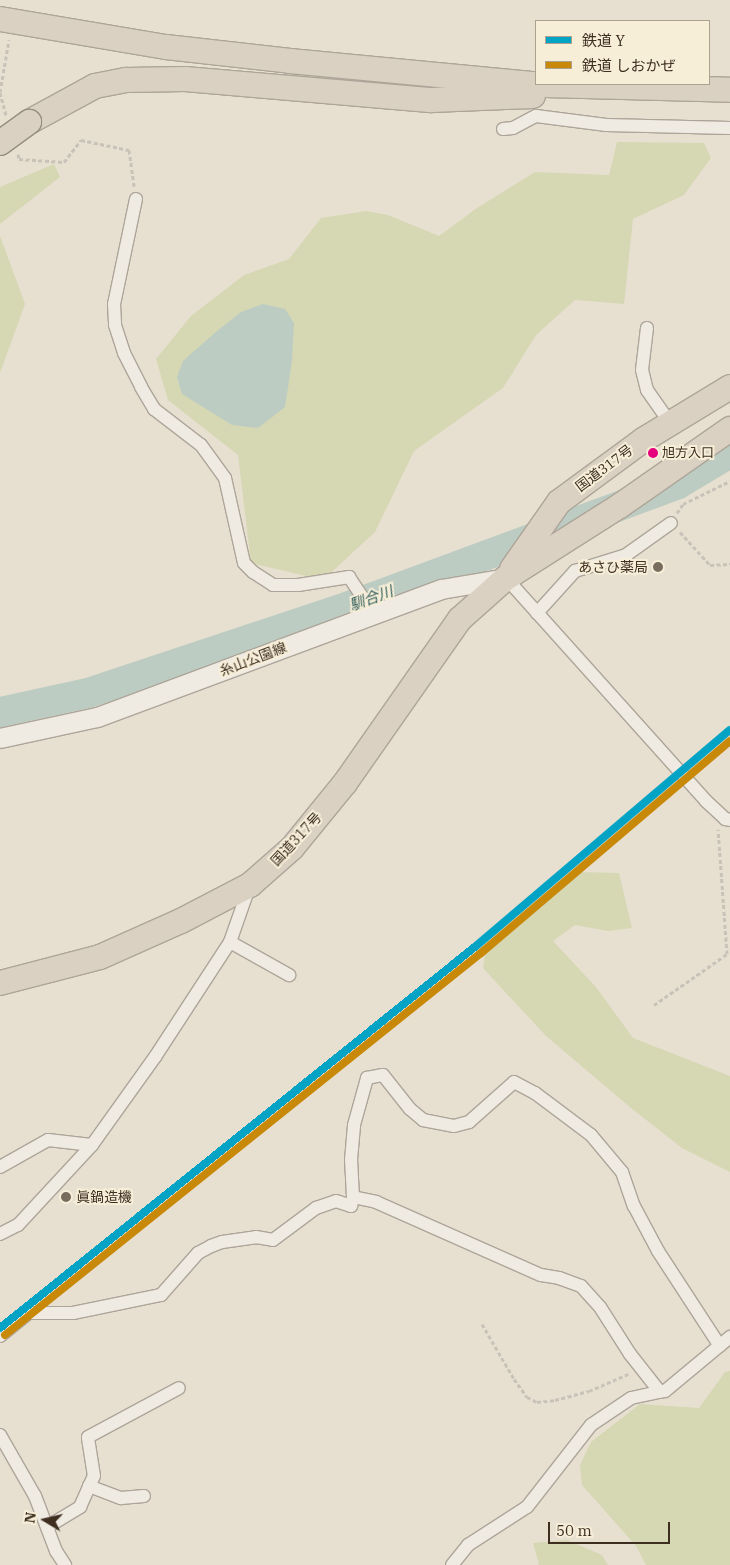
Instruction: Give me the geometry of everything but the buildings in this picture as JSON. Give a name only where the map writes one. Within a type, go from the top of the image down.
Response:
[{"type":"highway","points":[[0,19],[166,47],[290,61],[535,84]]},
{"type":"highway","points":[[0,143],[29,122],[96,86],[126,80],[185,79],[432,100],[540,95],[730,100]]},
{"type":"highway","points":[[545,85],[730,90]]},
{"type":"highway","name":"国道317号","points":[[506,578],[559,502],[643,440],[730,387]]},
{"type":"highway","name":"国道317号","points":[[0,983],[100,957],[181,921],[250,885],[292,848],[345,783],[460,619],[506,578],[621,505],[730,429]]},
{"type":"main road","name":"糸山公園線","points":[[0,738],[97,716],[442,589],[506,578]]},
{"type":"street","points":[[503,130],[513,128],[536,116],[606,125],[730,128]]},
{"type":"street","points":[[136,199],[114,304],[115,326],[124,353],[140,388],[154,409],[201,445],[225,478],[244,562],[253,572],[273,585],[298,585],[349,577],[374,613]]},
{"type":"street","points":[[646,328],[642,370],[647,390],[670,423]]},
{"type":"street","points":[[537,613],[575,571],[626,555],[671,523]]},
{"type":"street","points":[[506,578],[699,792],[725,819],[730,820]]},
{"type":"street","points":[[0,1234],[18,1225],[92,1145],[155,1057],[230,942],[250,885]]},
{"type":"street","points":[[230,942],[289,975]]},
{"type":"street","points":[[0,1336],[28,1313],[73,1313],[161,1295],[198,1253],[211,1246],[222,1242],[256,1237],[273,1240],[316,1208],[336,1201],[351,1206],[353,1197],[351,1160],[354,1125],[367,1078],[383,1075],[410,1108],[423,1120],[454,1126],[469,1122],[514,1082],[535,1093],[591,1135],[622,1172],[634,1206],[658,1251],[720,1346]]},
{"type":"street","points":[[0,1167],[48,1140],[92,1145]]},
{"type":"street","points":[[353,1197],[376,1202],[542,1275],[559,1278],[581,1286],[600,1307],[639,1366],[660,1392]]},
{"type":"street","points":[[452,1565],[468,1545],[527,1507],[591,1425],[631,1398],[665,1391],[730,1337]]},
{"type":"street","points":[[47,1528],[80,1507],[94,1476],[88,1438],[178,1388]]},
{"type":"street","points":[[0,1435],[35,1496],[47,1528],[65,1565]]},
{"type":"street","points":[[89,1486],[121,1498],[144,1496]]},
{"type":"path","points":[[730,481],[683,504],[671,523],[710,564],[730,564]]},
{"type":"path","points":[[654,1005],[727,954],[717,811]]},
{"type":"path","points":[[482,1324],[518,1385],[527,1397],[537,1402],[556,1400],[588,1392],[622,1378],[639,1366]]},
{"type":"green space","points":[[617,142],[704,143],[711,158],[684,195],[633,219],[624,304],[575,300],[536,335],[503,388],[414,451],[375,532],[323,580],[251,563],[238,455],[168,400],[156,359],[191,316],[244,275],[289,259],[321,218],[366,211],[388,215],[439,236],[477,208],[535,172],[609,175]]},
{"type":"green space","points":[[54,164],[60,177],[0,224],[0,187]]},
{"type":"green space","points":[[0,236],[25,304],[0,373]]},
{"type":"green space","points":[[576,872],[619,873],[632,928],[608,931],[575,925],[553,941],[596,987],[633,1038],[730,1076],[730,1172],[682,1148],[631,1108],[546,1036],[483,968],[487,943]]},
{"type":"green space","points":[[730,1371],[730,1565],[646,1565],[636,1546],[582,1485],[580,1465],[591,1442],[640,1404],[699,1408],[725,1372]]},
{"type":"green space","points":[[567,1540],[602,1555],[608,1565],[538,1565],[533,1543]]},
{"type":"shaded area","points":[[263,304],[285,309],[294,323],[292,361],[285,407],[258,428],[232,425],[182,394],[177,377],[183,361],[217,331],[241,312]]},
{"type":"waterway","name":"馴合川","points":[[0,712],[88,693],[349,606],[678,484],[730,453]]},
{"type":"rail line","name":"Y","points":[[0,1328],[476,946],[730,730]]},
{"type":"rail line","name":"しおかぜ","points":[[5,1335],[481,953],[730,741]]},
{"type":"place","name":"旭方入口","points":[[653,453]]},
{"type":"place","name":"あさひ薬局","points":[[658,567]]},
{"type":"place","name":"眞鍋造機","points":[[66,1197]]}]
